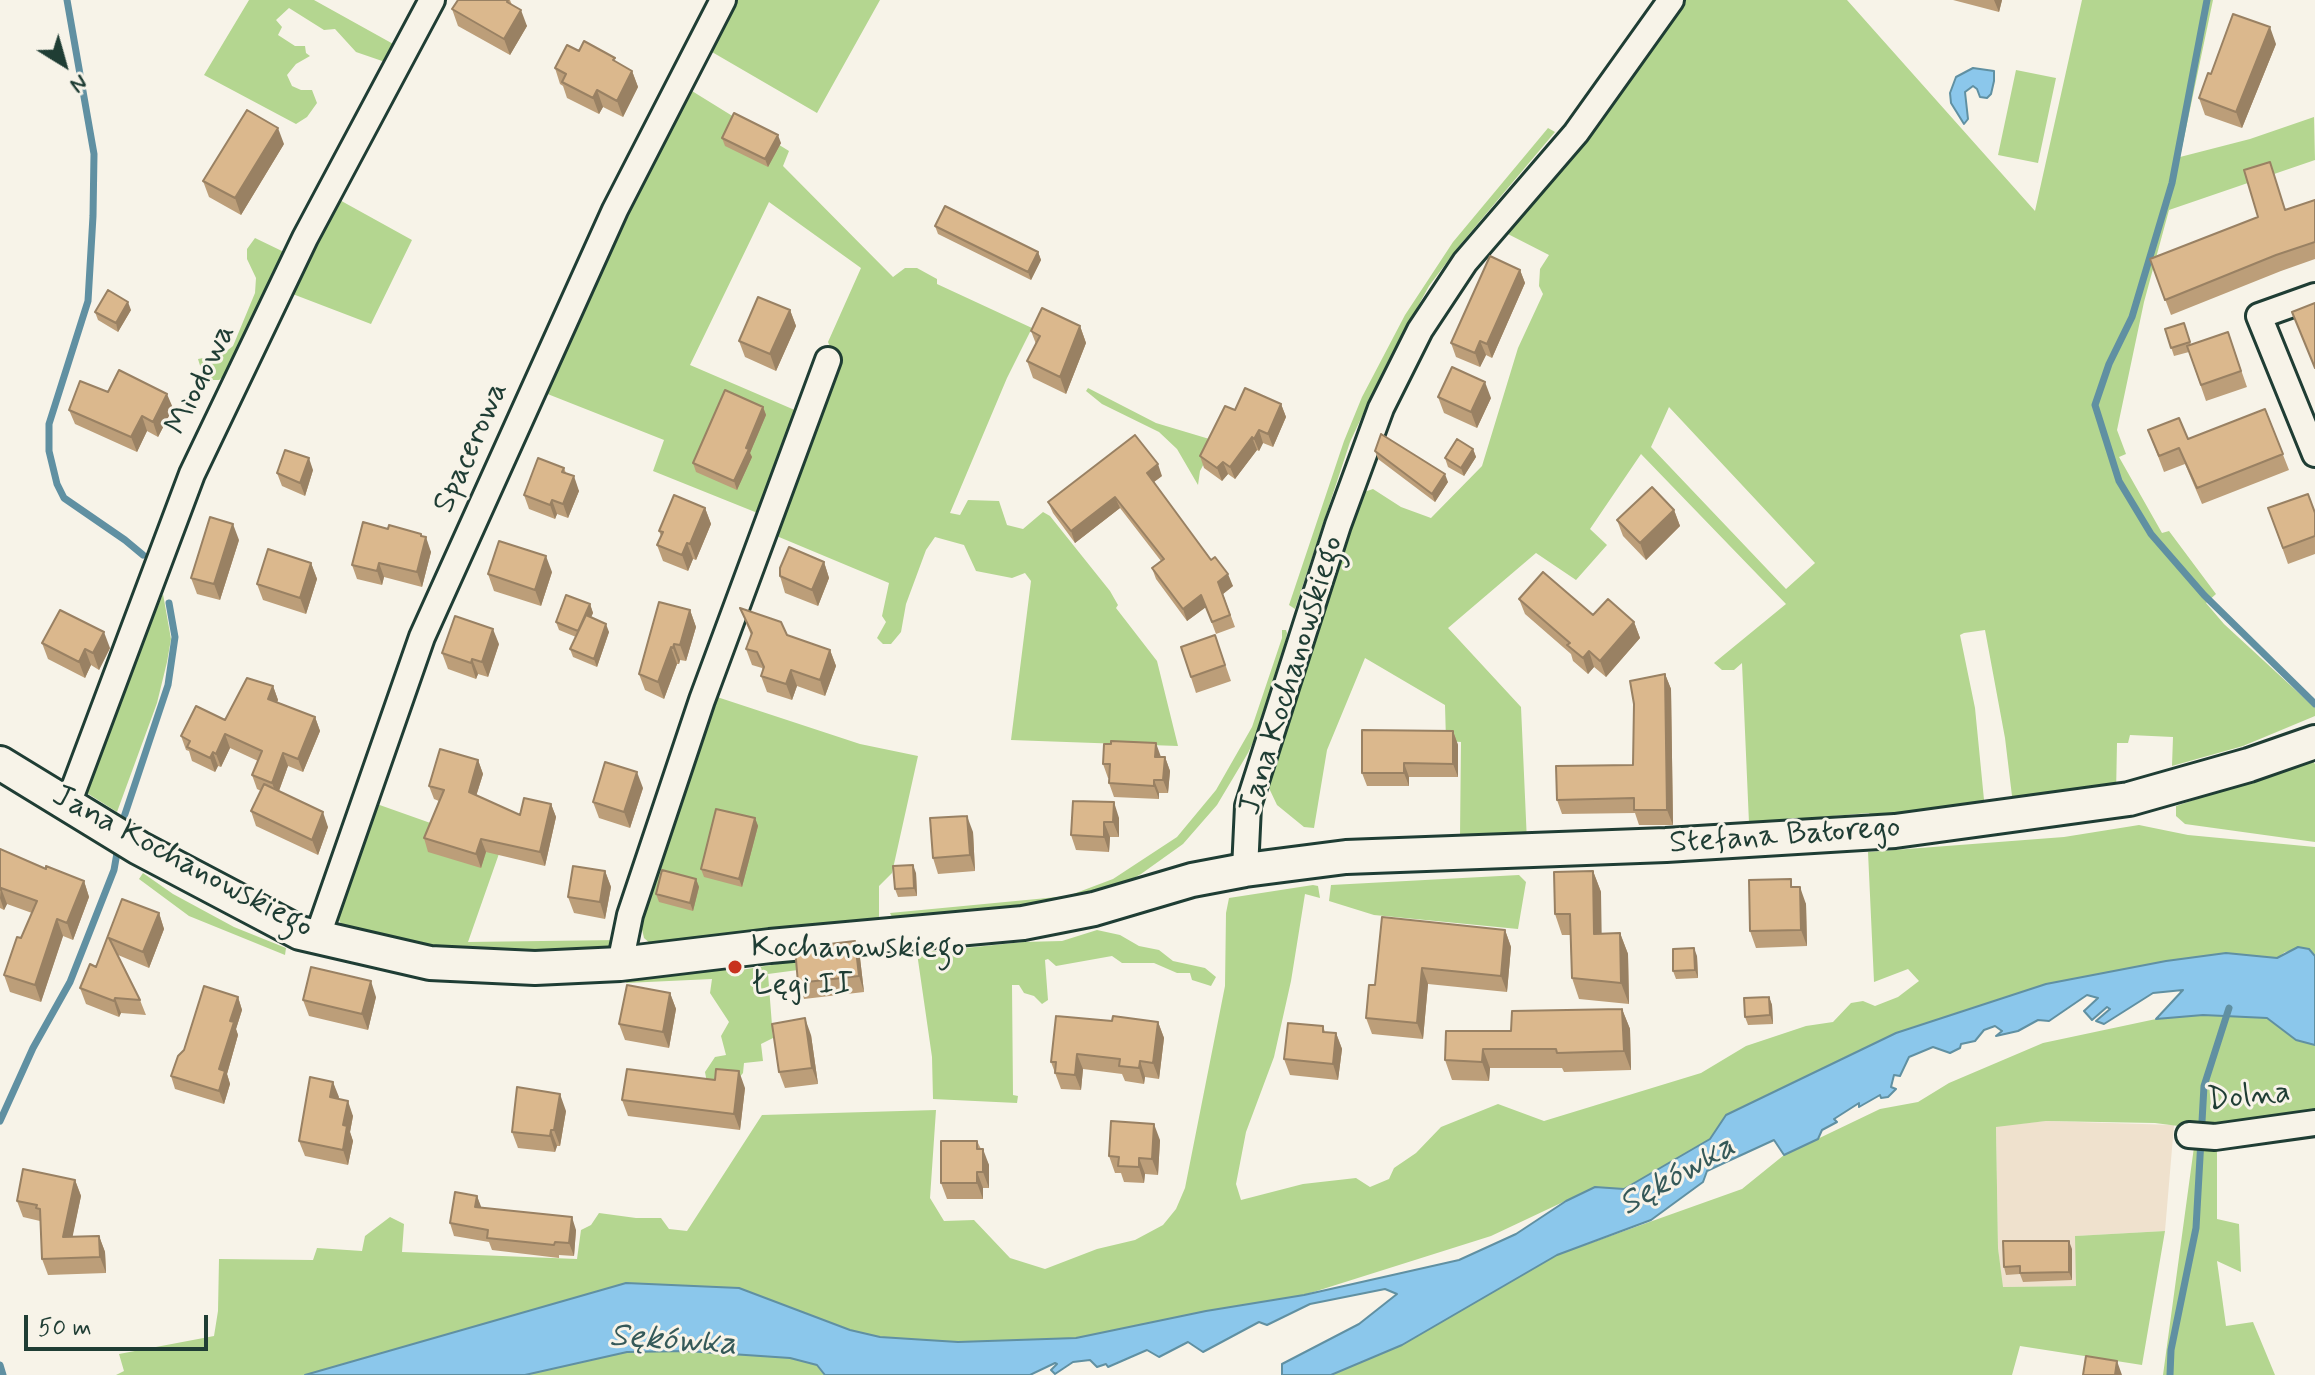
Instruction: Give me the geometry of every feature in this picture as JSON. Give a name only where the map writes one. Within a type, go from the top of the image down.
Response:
[{"type":"street","name":"Miodowa","points":[[68,804],[192,474],[305,238],[432,0]]},
{"type":"street","name":"Spacerowa","points":[[317,938],[422,637],[615,210],[723,0]]},
{"type":"street","name":"Jana Kochanowskiego","points":[[0,763],[165,862],[300,933],[430,963],[535,968],[620,964],[770,946],[1023,923],[1094,909],[1192,880],[1245,870],[1248,806],[1338,525],[1381,408],[1420,330],[1465,262],[1580,128],[1671,0]]},
{"type":"street","points":[[2315,296],[2259,316],[2315,454]]},
{"type":"street","points":[[620,964],[630,915],[703,697],[828,360]]},
{"type":"street","name":"Stefana Batorego","points":[[1245,870],[1346,857],[1666,845],[1895,831],[2129,799],[2249,765],[2315,742]]},
{"type":"street","name":"Dolna","points":[[2189,1135],[2215,1137],[2315,1123]]},
{"type":"shaded area","points":[[2046,1121],[2174,1125],[2165,1231],[2076,1236],[2076,1286],[2002,1287],[1998,1248],[1996,1126]]},
{"type":"green space","points":[[249,0],[314,0],[404,50],[388,63],[356,52],[335,29],[324,30],[289,8],[276,20],[282,27],[278,35],[295,46],[305,46],[310,56],[296,64],[287,75],[292,86],[312,90],[317,103],[307,117],[296,124],[204,75]]},
{"type":"green space","points":[[732,0],[880,0],[817,113],[712,52],[692,91],[789,151],[783,166],[893,277],[905,268],[917,268],[937,279],[937,284],[1032,328],[1007,378],[950,513],[960,515],[968,500],[999,501],[1007,525],[1023,529],[1043,512],[1050,516],[1110,591],[1118,605],[1116,608],[1157,661],[1178,746],[1011,740],[1031,581],[1025,573],[1012,578],[976,571],[964,545],[935,537],[926,550],[906,604],[901,632],[891,644],[883,644],[877,638],[886,622],[882,616],[889,583],[767,532],[836,362],[828,342],[861,268],[769,202],[690,365],[797,411],[760,514],[653,471],[664,440],[540,391],[619,222]]},
{"type":"green space","points":[[1683,0],[1847,0],[2035,211],[2082,0],[2213,0],[2180,157],[2250,139],[2314,117],[2315,160],[2169,210],[2144,302],[2117,430],[2126,454],[2119,457],[2162,533],[2169,531],[2216,594],[2206,603],[2224,624],[2315,708],[2315,716],[2243,746],[2172,766],[2173,737],[2130,735],[2128,743],[2117,743],[2116,795],[2018,807],[2012,796],[2005,738],[1985,630],[1964,633],[1960,635],[1975,708],[1985,810],[1872,818],[1869,813],[1749,823],[1742,663],[1734,670],[1722,670],[1714,663],[1786,604],[1641,454],[1590,529],[1607,545],[1576,580],[1536,553],[1448,628],[1521,707],[1527,842],[1460,836],[1461,742],[1446,741],[1445,705],[1365,658],[1327,750],[1314,828],[1304,827],[1277,805],[1268,786],[1269,765],[1361,493],[1373,489],[1401,507],[1431,518],[1482,466],[1518,348],[1543,294],[1539,286],[1540,269],[1549,255],[1504,232],[1575,151]],"holes":[[[1669,407],[1815,563],[1786,589],[1651,447]]]},
{"type":"green space","points":[[2016,70],[2056,78],[2038,163],[1998,155]]},
{"type":"green space","points":[[1548,128],[1555,132],[1429,286],[1387,363],[1350,442],[1295,609],[1289,605],[1344,441],[1362,397],[1405,315],[1453,242]]},
{"type":"green space","points":[[336,198],[412,240],[371,324],[290,293]]},
{"type":"green space","points":[[255,238],[284,252],[286,256],[228,373],[219,380],[208,380],[198,359],[223,354],[233,346],[255,293],[256,278],[247,259],[247,249]]},
{"type":"green space","points":[[1088,388],[1156,423],[1216,441],[1200,471],[1198,485],[1177,449],[1159,432],[1102,404],[1086,391]]},
{"type":"green space","points":[[163,594],[171,639],[167,662],[157,703],[117,812],[82,790]]},
{"type":"green space","points":[[1282,630],[1287,633],[1285,646],[1262,723],[1217,805],[1183,844],[1114,889],[1070,904],[899,921],[892,917],[890,913],[1068,896],[1113,879],[1177,837],[1216,790],[1252,727]]},
{"type":"green space","points":[[711,695],[860,744],[918,756],[892,873],[879,886],[879,922],[652,945],[644,938],[640,921]]},
{"type":"green space","points":[[2312,760],[2315,764],[2315,842],[2185,824],[2176,816],[2176,806]]},
{"type":"green space","points":[[374,803],[501,848],[468,942],[618,940],[612,948],[544,954],[424,948],[343,927],[336,915]]},
{"type":"green space","points":[[2139,825],[2188,835],[2315,847],[2315,956],[2309,949],[2285,952],[2277,958],[2226,953],[1896,1033],[1726,1115],[1710,1139],[1624,1189],[1595,1187],[1491,1236],[1304,1295],[1206,1311],[1076,1338],[958,1342],[880,1337],[626,1283],[305,1375],[116,1375],[124,1371],[119,1354],[214,1336],[219,1259],[313,1260],[317,1248],[362,1251],[365,1236],[390,1217],[404,1224],[402,1252],[577,1259],[581,1230],[591,1225],[599,1213],[661,1218],[669,1229],[687,1231],[762,1115],[936,1110],[930,1198],[944,1221],[974,1220],[1010,1258],[1045,1269],[1097,1249],[1135,1240],[1163,1225],[1176,1209],[1185,1188],[1225,986],[1229,898],[1313,885],[1318,886],[1320,898],[1305,894],[1291,981],[1274,1057],[1246,1132],[1236,1184],[1241,1200],[1303,1184],[1356,1178],[1370,1187],[1389,1179],[1394,1168],[1416,1153],[1441,1127],[1498,1104],[1544,1121],[1701,1073],[1746,1046],[1806,1026],[1833,1022],[1851,1003],[1863,1001],[1875,1006],[1898,997],[1919,981],[1908,969],[1874,982],[1868,852],[2064,837]]},
{"type":"green space","points":[[143,873],[173,894],[234,927],[286,948],[285,955],[189,916],[139,879]]},
{"type":"green space","points":[[1519,875],[1526,882],[1518,929],[1374,915],[1329,901],[1331,885]]},
{"type":"green space","points":[[1097,930],[1159,950],[1173,961],[1205,968],[1216,977],[1211,986],[1192,980],[1190,973],[1177,973],[1154,963],[1122,963],[1112,956],[1056,966],[1045,960],[1048,1000],[1042,1004],[1034,996],[1024,993],[1019,985],[1012,985],[1013,1095],[1018,1096],[1017,1103],[933,1099],[932,1057],[917,953],[1062,941]]},
{"type":"green space","points":[[795,961],[798,970],[768,974],[773,1038],[761,1044],[763,1061],[744,1063],[743,1073],[738,1079],[707,1083],[705,1072],[715,1057],[726,1055],[721,1036],[729,1022],[710,993],[712,979],[626,983],[637,979],[728,969],[729,972]]},
{"type":"green space","points":[[2203,1015],[2267,1018],[2296,1040],[2315,1045],[2315,1118],[2217,1131],[2155,1123],[2046,1121],[1996,1127],[1998,1248],[2003,1287],[2076,1286],[2075,1236],[2165,1231],[2142,1365],[2020,1346],[2012,1375],[1331,1375],[1402,1345],[1557,1255],[1742,1189],[1784,1155],[1880,1109],[1918,1102],[1949,1083],[2043,1043],[2156,1019]]},
{"type":"green space","points":[[2217,1144],[2217,1219],[2239,1224],[2241,1272],[2217,1261],[2226,1326],[2253,1322],[2275,1375],[2163,1375],[2194,1147]]},
{"type":"green space","points":[[687,1351],[790,1358],[817,1365],[825,1375],[525,1375],[627,1352]]},
{"type":"water","points":[[1973,68],[1994,71],[1994,81],[1987,98],[1980,97],[1973,86],[1965,92],[1968,119],[1964,124],[1951,103],[1950,93],[1956,77]]},
{"type":"water","name":"Sękówka","points":[[2298,947],[2309,949],[2315,956],[2315,1045],[2296,1040],[2267,1018],[2203,1015],[2156,1019],[2183,990],[2153,993],[2104,1024],[2096,1021],[2110,1009],[2107,1007],[2092,1020],[2084,1011],[2098,998],[2087,995],[2049,1021],[2038,1020],[2018,1031],[1996,1036],[2002,1031],[1995,1026],[1984,1030],[1975,1041],[1961,1044],[1960,1048],[1950,1053],[1933,1047],[1909,1057],[1900,1076],[1894,1075],[1891,1087],[1896,1089],[1888,1097],[1881,1098],[1880,1095],[1859,1107],[1859,1103],[1834,1119],[1837,1122],[1822,1130],[1818,1139],[1784,1155],[1774,1140],[1707,1171],[1703,1182],[1651,1220],[1557,1255],[1402,1345],[1331,1375],[1282,1375],[1282,1364],[1359,1324],[1397,1294],[1385,1289],[1310,1304],[1267,1325],[1259,1322],[1203,1352],[1188,1342],[1159,1357],[1147,1350],[1108,1367],[1106,1364],[1097,1367],[1090,1360],[1073,1362],[1055,1374],[1051,1370],[1055,1363],[1030,1375],[825,1375],[817,1365],[790,1358],[687,1351],[627,1352],[525,1375],[305,1375],[626,1283],[739,1288],[850,1330],[880,1337],[958,1342],[1076,1338],[1206,1311],[1304,1295],[1459,1260],[1516,1234],[1566,1201],[1595,1187],[1624,1189],[1710,1139],[1726,1115],[1896,1033],[2046,984],[2226,953],[2277,958]]},
{"type":"building","points":[[458,0],[508,0],[521,10],[504,39],[452,9]]},
{"type":"building","points":[[2233,14],[2270,27],[2236,112],[2199,98]]},
{"type":"building","points":[[584,41],[632,71],[617,101],[597,90],[593,98],[562,82],[566,74],[555,68],[567,45],[579,51]]},
{"type":"building","points":[[247,110],[278,128],[235,198],[203,181]]},
{"type":"building","points":[[734,113],[778,135],[765,159],[722,138]]},
{"type":"building","points":[[2270,162],[2285,210],[2315,200],[2315,242],[2165,300],[2150,259],[2258,217],[2244,170]]},
{"type":"building","points":[[945,206],[1038,252],[1028,272],[935,226]]},
{"type":"building","points":[[1490,256],[1520,270],[1487,344],[1480,341],[1475,353],[1451,343]]},
{"type":"building","points":[[108,290],[128,302],[116,323],[95,312]]},
{"type":"building","points":[[758,297],[790,310],[770,354],[739,341]]},
{"type":"building","points":[[2315,303],[2315,368],[2292,312]]},
{"type":"building","points":[[1042,308],[1080,326],[1060,377],[1027,361],[1040,336],[1031,331]]},
{"type":"building","points":[[2184,323],[2190,342],[2171,348],[2165,329]]},
{"type":"building","points":[[2228,332],[2241,371],[2201,385],[2187,346]]},
{"type":"building","points":[[1452,367],[1485,382],[1471,412],[1438,397]]},
{"type":"building","points":[[119,370],[167,394],[153,422],[142,416],[131,437],[69,410],[80,381],[108,392]]},
{"type":"building","points":[[1245,388],[1281,404],[1268,434],[1259,430],[1230,467],[1223,462],[1217,468],[1200,456],[1225,406],[1235,410]]},
{"type":"building","points":[[725,390],[763,407],[734,481],[693,463]]},
{"type":"building","points":[[2265,409],[2283,454],[2197,488],[2179,448],[2159,456],[2148,430],[2179,418],[2188,439]]},
{"type":"building","points":[[1381,434],[1445,474],[1432,494],[1375,451]]},
{"type":"building","points":[[1135,435],[1158,464],[1147,473],[1211,560],[1215,557],[1228,574],[1218,582],[1230,615],[1212,622],[1201,595],[1183,609],[1152,568],[1164,559],[1115,497],[1071,531],[1048,502]]},
{"type":"building","points":[[1457,439],[1473,449],[1461,468],[1445,458]]},
{"type":"building","points":[[285,450],[309,458],[300,483],[277,473]]},
{"type":"building","points":[[538,458],[564,468],[562,472],[574,476],[563,504],[552,500],[550,505],[524,495]]},
{"type":"building","points":[[1652,487],[1674,510],[1640,543],[1617,520]]},
{"type":"building","points":[[2308,494],[2315,513],[2315,536],[2283,548],[2268,508]]},
{"type":"building","points":[[674,495],[705,508],[682,555],[657,545],[663,532],[659,531]]},
{"type":"building","points":[[210,517],[233,524],[214,584],[191,578]]},
{"type":"building","points":[[363,522],[388,529],[389,525],[426,537],[417,572],[379,563],[377,571],[352,565]]},
{"type":"building","points":[[499,541],[546,556],[535,590],[488,574]]},
{"type":"building","points":[[789,547],[824,562],[812,590],[780,576]]},
{"type":"building","points":[[268,549],[311,563],[300,598],[257,584]]},
{"type":"building","points":[[1543,572],[1593,615],[1608,599],[1634,622],[1600,661],[1589,651],[1583,658],[1519,599]]},
{"type":"building","points":[[566,595],[590,604],[578,631],[556,622]]},
{"type":"building","points":[[659,602],[690,610],[680,645],[671,647],[658,682],[639,674]]},
{"type":"building","points":[[740,608],[781,622],[787,635],[830,650],[820,680],[791,670],[786,684],[761,676],[764,667],[757,652],[746,649],[752,633]]},
{"type":"building","points":[[60,610],[104,632],[93,653],[85,649],[79,662],[42,643]]},
{"type":"building","points":[[586,615],[606,624],[594,659],[570,649]]},
{"type":"building","points":[[455,616],[493,629],[482,662],[472,659],[471,663],[442,653]]},
{"type":"building","points":[[1215,635],[1225,665],[1191,677],[1181,647]]},
{"type":"building","points":[[1665,674],[1667,810],[1634,810],[1634,798],[1557,800],[1556,766],[1633,765],[1634,704],[1630,681]]},
{"type":"building","points":[[247,678],[273,686],[268,699],[315,717],[298,759],[283,753],[272,783],[252,775],[262,751],[225,734],[216,754],[213,752],[210,758],[187,747],[190,741],[181,736],[196,706],[225,720]]},
{"type":"building","points":[[1362,730],[1453,731],[1453,764],[1404,763],[1404,773],[1362,773]]},
{"type":"building","points":[[1111,741],[1156,743],[1155,757],[1165,757],[1163,780],[1154,780],[1154,786],[1109,783],[1110,764],[1103,764],[1104,744],[1111,744]]},
{"type":"building","points":[[440,749],[478,760],[469,792],[520,815],[524,798],[551,804],[540,852],[481,839],[476,854],[424,838],[444,790],[429,786]]},
{"type":"building","points":[[605,762],[637,772],[624,812],[593,802]]},
{"type":"building","points":[[264,784],[323,812],[312,840],[251,811]]},
{"type":"building","points":[[1073,801],[1114,802],[1113,822],[1104,822],[1104,837],[1071,835]]},
{"type":"building","points":[[716,809],[755,818],[739,879],[701,869]]},
{"type":"building","points":[[967,816],[970,855],[933,858],[930,818]]},
{"type":"building","points":[[0,849],[84,881],[67,923],[57,919],[35,985],[4,975],[17,937],[21,938],[37,901],[0,890]]},
{"type":"building","points":[[913,865],[914,888],[895,889],[893,866]]},
{"type":"building","points":[[573,866],[605,871],[600,902],[568,897]]},
{"type":"building","points":[[662,870],[696,879],[690,903],[656,894]]},
{"type":"building","points":[[1593,871],[1594,934],[1620,933],[1621,983],[1572,978],[1570,914],[1555,914],[1554,872]]},
{"type":"building","points":[[1791,879],[1791,887],[1800,887],[1801,930],[1750,931],[1749,880]]},
{"type":"building","points":[[122,899],[159,913],[143,952],[109,938],[140,1000],[115,998],[114,1001],[80,988],[90,964],[96,967]]},
{"type":"building","points":[[1382,917],[1505,930],[1501,976],[1422,968],[1417,1023],[1366,1018],[1369,985],[1375,985]]},
{"type":"building","points":[[855,941],[859,976],[798,983],[795,948]]},
{"type":"building","points":[[1694,948],[1695,970],[1673,971],[1673,949]]},
{"type":"building","points":[[311,967],[371,981],[362,1014],[303,1000]]},
{"type":"building","points":[[627,985],[670,993],[663,1032],[619,1024]]},
{"type":"building","points":[[204,986],[238,997],[230,1021],[234,1022],[219,1069],[225,1071],[219,1091],[171,1076],[178,1056],[184,1050]]},
{"type":"building","points":[[1769,997],[1770,1015],[1745,1017],[1744,998]]},
{"type":"building","points":[[1622,1009],[1624,1051],[1557,1053],[1556,1049],[1483,1049],[1482,1062],[1445,1060],[1446,1031],[1511,1031],[1512,1011]]},
{"type":"building","points":[[1056,1016],[1112,1021],[1113,1016],[1158,1022],[1153,1063],[1140,1061],[1139,1068],[1119,1066],[1120,1059],[1077,1054],[1075,1075],[1055,1073],[1056,1062],[1051,1062]]},
{"type":"building","points":[[805,1018],[812,1068],[779,1072],[772,1024]]},
{"type":"building","points":[[1288,1023],[1323,1026],[1323,1032],[1336,1033],[1333,1064],[1284,1059]]},
{"type":"building","points":[[627,1069],[715,1080],[716,1069],[739,1071],[734,1114],[622,1100]]},
{"type":"building","points":[[310,1077],[333,1082],[330,1097],[348,1101],[343,1125],[347,1126],[343,1150],[299,1141]]},
{"type":"building","points":[[517,1087],[560,1094],[554,1130],[551,1130],[550,1136],[512,1132]]},
{"type":"building","points":[[1111,1121],[1154,1124],[1152,1159],[1139,1158],[1139,1167],[1118,1166],[1119,1157],[1109,1156]]},
{"type":"building","points":[[941,1141],[977,1141],[977,1149],[983,1149],[983,1172],[977,1172],[977,1183],[941,1183]]},
{"type":"building","points":[[23,1169],[75,1180],[63,1237],[99,1236],[100,1257],[42,1259],[40,1209],[36,1208],[37,1205],[17,1201]]},
{"type":"building","points":[[455,1192],[477,1196],[475,1207],[572,1217],[569,1243],[555,1242],[554,1245],[487,1238],[488,1230],[450,1223]]},
{"type":"building","points":[[2003,1241],[2069,1241],[2069,1272],[2020,1273],[2020,1266],[2004,1267]]},
{"type":"building","points":[[2086,1356],[2117,1361],[2115,1375],[2083,1375]]},
{"type":"waterway","points":[[67,0],[94,154],[93,216],[88,301],[49,424],[49,451],[57,484],[64,498],[143,555]]},
{"type":"waterway","points":[[2207,0],[2172,183],[2132,317],[2109,364],[2095,405],[2119,481],[2151,534],[2204,595],[2315,704]]},
{"type":"waterway","points":[[124,817],[168,685],[175,637],[169,603]]},
{"type":"waterway","points":[[0,1121],[33,1048],[70,982],[114,870],[117,853]]},
{"type":"waterway","points":[[2170,1375],[2171,1350],[2196,1228],[2204,1086],[2229,1008]]},
{"type":"waterway","points":[[0,1365],[3,1375]]},
{"type":"place","name":"Kochanowskiego Łęgi II","points":[[735,967]]}]
